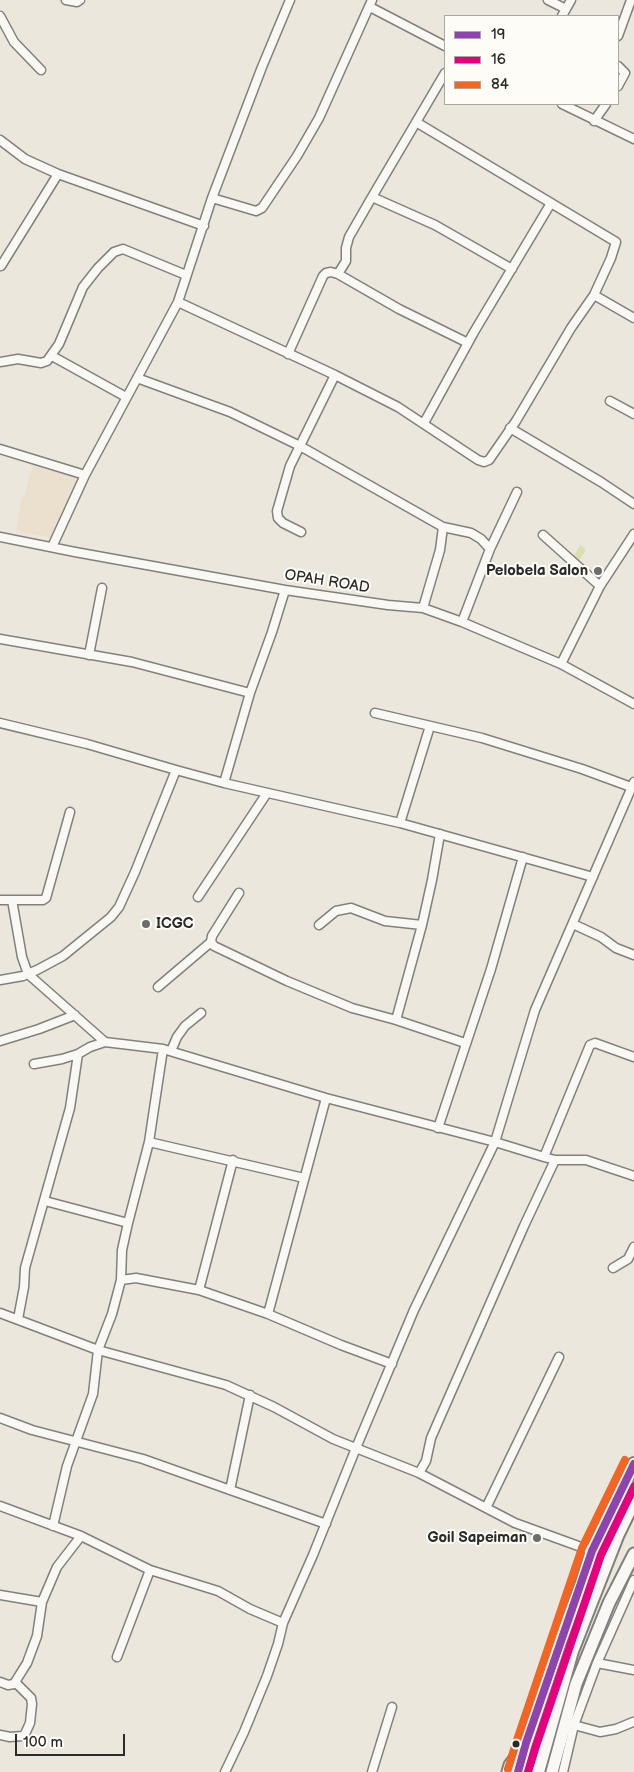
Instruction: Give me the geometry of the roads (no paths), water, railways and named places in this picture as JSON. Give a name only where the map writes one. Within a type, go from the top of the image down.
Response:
[{"type":"highway","points":[[518,1772],[526,1743],[592,1551],[634,1464]]},
{"type":"highway","points":[[538,1772],[572,1651],[617,1536],[634,1501]]},
{"type":"main road","points":[[552,1772],[576,1684],[610,1603],[634,1554]]},
{"type":"main road","points":[[508,1772],[510,1765],[526,1743]]},
{"type":"street","points":[[66,0],[77,2],[80,0]]},
{"type":"street","points":[[52,547],[85,475],[178,302],[212,198],[290,0]]},
{"type":"street","points":[[548,0],[564,13],[571,0]]},
{"type":"street","points":[[619,33],[631,0]]},
{"type":"street","points":[[212,198],[256,211],[262,208],[298,156],[319,118],[371,3],[444,45]]},
{"type":"street","points":[[0,16],[14,42],[41,70]]},
{"type":"street","points":[[619,67],[625,73],[619,84]]},
{"type":"street","points":[[338,274],[346,261],[346,248],[349,237],[444,75]]},
{"type":"street","points":[[564,105],[634,139]]},
{"type":"street","points":[[594,121],[605,105]]},
{"type":"street","points":[[178,302],[335,375],[398,407],[484,462],[488,460],[510,428],[571,328],[594,295],[611,258],[616,242],[416,122]]},
{"type":"street","points":[[0,140],[26,159],[58,174],[204,226]]},
{"type":"street","points":[[1,266],[58,174]]},
{"type":"street","points":[[372,197],[435,225],[512,269]]},
{"type":"street","points":[[424,423],[550,202]]},
{"type":"street","points":[[0,362],[18,358],[41,363],[47,361],[59,344],[83,287],[114,252],[123,249],[186,275]]},
{"type":"street","points":[[288,354],[323,276],[331,272],[338,274],[399,309],[468,343]]},
{"type":"street","points":[[594,295],[634,318]]},
{"type":"street","points":[[52,356],[126,397]]},
{"type":"street","points":[[301,532],[283,523],[278,518],[277,511],[290,466],[335,375]]},
{"type":"street","points":[[136,378],[230,412],[300,446],[443,527],[471,533],[481,539],[490,549]]},
{"type":"street","points":[[610,401],[634,414]]},
{"type":"street","points":[[510,428],[601,482],[634,504]]},
{"type":"street","points":[[0,449],[85,475]]},
{"type":"street","points":[[462,622],[490,549],[517,492]]},
{"type":"street","points":[[423,608],[440,550],[443,527]]},
{"type":"street","points":[[561,664],[600,586],[634,534]]},
{"type":"street","points":[[543,535],[600,586]]},
{"type":"street","name":"OPAH ROAD","points":[[0,537],[285,590],[388,605],[423,608],[462,622],[561,664],[634,704]]},
{"type":"street","points":[[89,655],[102,588]]},
{"type":"street","points":[[224,783],[250,693],[285,590]]},
{"type":"street","points":[[0,639],[132,662],[250,693]]},
{"type":"street","points":[[225,1772],[264,1684],[283,1623],[414,1310],[495,1142],[535,1010],[632,784],[482,738],[374,713]]},
{"type":"street","points":[[0,723],[87,744],[224,783],[400,823],[593,877]]},
{"type":"street","points":[[400,823],[430,726]]},
{"type":"street","points":[[0,980],[28,974],[63,956],[111,917],[119,907],[135,872],[176,770]]},
{"type":"street","points":[[198,897],[267,793]]},
{"type":"street","points":[[0,900],[43,900],[46,898],[70,812]]},
{"type":"street","points":[[396,1020],[422,925],[440,834]]},
{"type":"street","points":[[438,1128],[491,969],[523,857]]},
{"type":"street","points":[[158,986],[211,942],[212,936],[239,894]]},
{"type":"street","points":[[12,900],[22,957],[28,974],[105,1042]]},
{"type":"street","points":[[319,924],[336,912],[351,908],[384,921],[422,925]]},
{"type":"street","points":[[572,924],[601,937],[616,948],[634,955]]},
{"type":"street","points":[[211,942],[214,946],[303,988],[352,1008],[396,1020],[465,1043]]},
{"type":"street","points":[[54,1526],[67,1466],[93,1394],[98,1350],[112,1314],[121,1280],[122,1250],[148,1142],[167,1050],[185,1026],[201,1013]]},
{"type":"street","points":[[0,1041],[39,1030],[75,1015]]},
{"type":"street","points":[[34,1064],[62,1059],[105,1042],[167,1050],[326,1098],[495,1142],[555,1160],[586,1160],[634,1176]]},
{"type":"street","points":[[544,1157],[590,1045],[595,1043],[634,1057]]},
{"type":"street","points":[[18,1319],[24,1287],[25,1268],[70,1108],[78,1054]]},
{"type":"street","points":[[268,1314],[326,1098]]},
{"type":"street","points":[[148,1142],[233,1160],[304,1178]]},
{"type":"street","points":[[199,1290],[233,1160]]},
{"type":"street","points":[[419,1473],[426,1461],[431,1438],[555,1160]]},
{"type":"street","points":[[45,1201],[128,1223]]},
{"type":"street","points":[[613,1268],[628,1259],[634,1247]]},
{"type":"street","points":[[121,1280],[136,1278],[199,1290],[268,1314],[392,1364]]},
{"type":"street","points":[[0,1313],[98,1350],[226,1385],[250,1395],[333,1439],[419,1473],[515,1523],[592,1551]]},
{"type":"street","points":[[486,1508],[559,1357]]},
{"type":"street","points":[[230,1490],[250,1395]]},
{"type":"street","points":[[0,1418],[32,1430],[144,1459],[326,1524]]},
{"type":"street","points":[[0,1506],[81,1536],[150,1570],[210,1588],[250,1609],[283,1623]]},
{"type":"street","points":[[0,1682],[8,1685],[15,1682],[26,1663],[37,1636],[42,1602],[57,1567],[81,1536]]},
{"type":"street","points":[[117,1656],[150,1570]]},
{"type":"street","points":[[563,1772],[574,1725],[597,1663],[634,1580]]},
{"type":"street","points":[[0,1595],[42,1602]]},
{"type":"street","points":[[597,1663],[634,1670]]},
{"type":"street","points":[[0,1735],[10,1737],[22,1736],[25,1734],[30,1723],[31,1698],[15,1682]]},
{"type":"street","points":[[372,1772],[392,1707]]},
{"type":"street","points":[[574,1725],[600,1732],[616,1729],[633,1722]]},
{"type":"place","name":"Pelobela Salon","points":[[598,571]]},
{"type":"place","name":"ICGC","points":[[146,924]]},
{"type":"place","name":"Goil Sapeiman","points":[[537,1538]]}]
